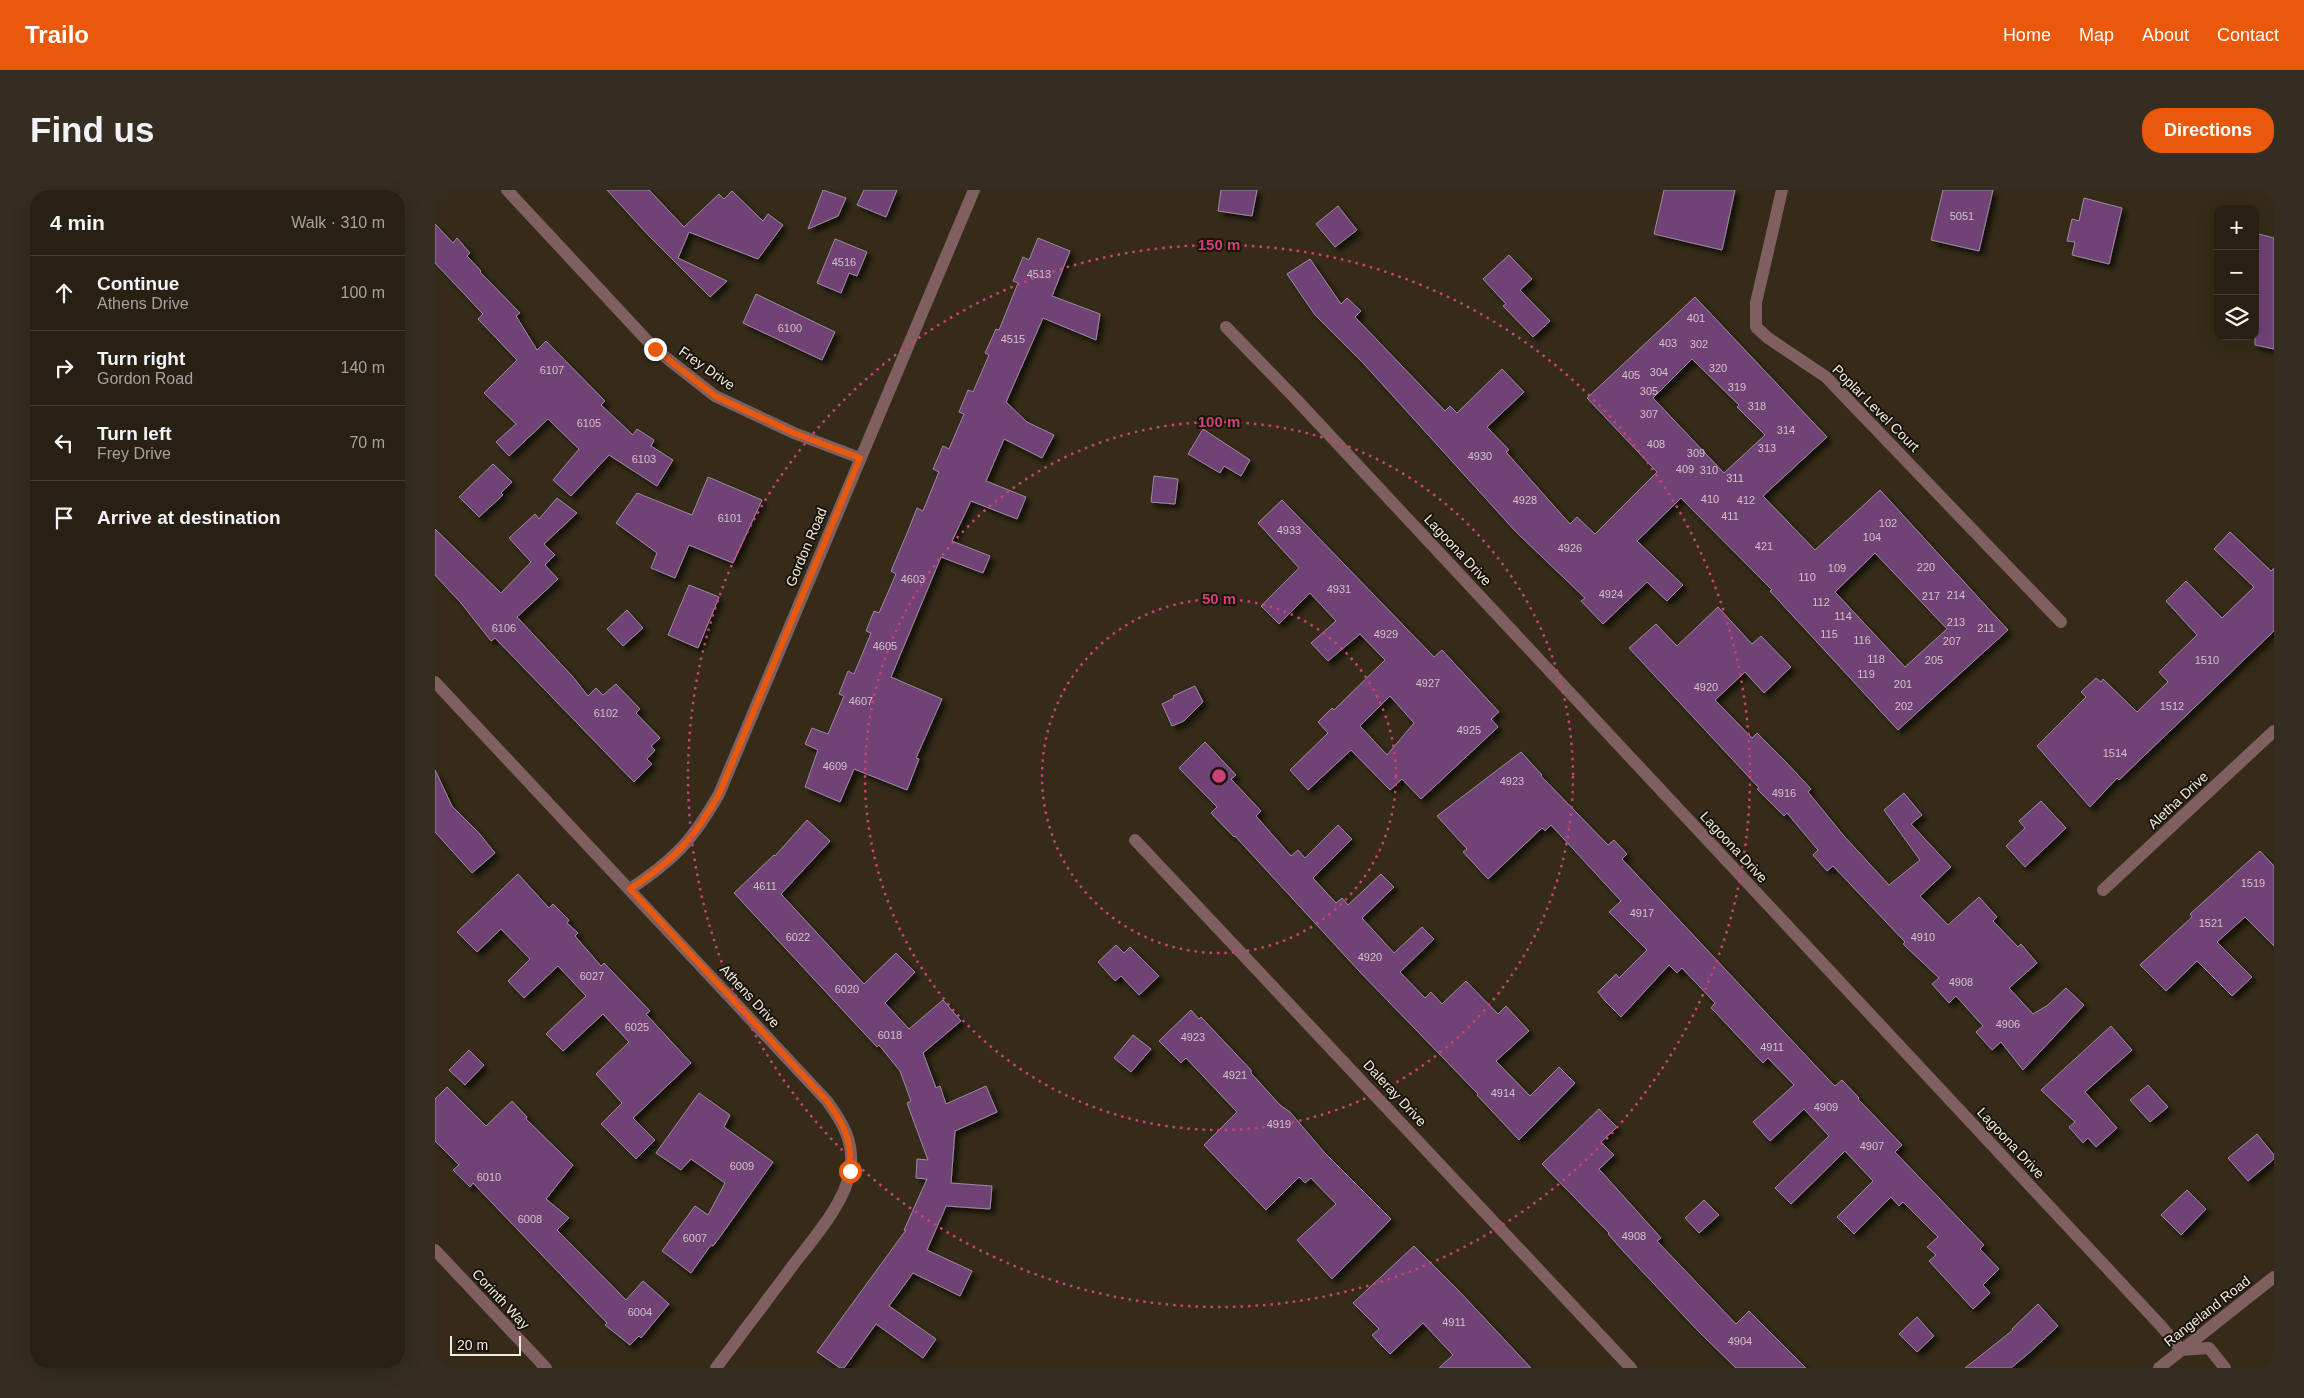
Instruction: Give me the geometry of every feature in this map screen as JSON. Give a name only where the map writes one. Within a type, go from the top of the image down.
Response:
[{"type":"street","name":"Frey Drive","points":[[507,190],[655,349],[715,396],[794,433],[860,458]]},
{"type":"street","name":"Gordon Road","points":[[630,889],[661,869],[684,848],[704,820],[719,794],[974,190]]},
{"type":"street","name":"Poplar Level Court","points":[[1782,190],[1756,303],[1756,327],[1768,338],[1826,377],[2061,622]]},
{"type":"street","name":"Lagoona Drive","points":[[1226,327],[1409,520],[2162,1327],[2181,1350]]},
{"type":"street","name":"Athens Drive","points":[[435,682],[827,1101],[849,1136],[851,1152],[850,1171],[845,1190],[812,1240],[716,1368]]},
{"type":"street","name":"Aletha Drive","points":[[2103,890],[2274,731]]},
{"type":"street","name":"Daleray Drive","points":[[1135,840],[1631,1368]]},
{"type":"street","name":"Corinth Way","points":[[435,1250],[546,1368]]},
{"type":"street","name":"Rangeland Road","points":[[2159,1368],[2274,1277]]},
{"type":"street","points":[[2181,1350],[2209,1348],[2225,1368]]},
{"type":"building","points":[[607,190],[649,190],[684,227],[719,194],[724,199],[732,191],[763,221],[768,214],[783,225],[758,259],[689,232],[678,258],[727,281],[710,297],[649,236]]},
{"type":"building","points":[[823,190],[846,198],[838,216],[808,229]]},
{"type":"building","points":[[864,190],[897,190],[886,217],[857,205]]},
{"type":"building","points":[[1221,190],[1257,190],[1252,216],[1218,211]]},
{"type":"building","points":[[1664,190],[1735,190],[1722,250],[1654,234]]},
{"type":"building","points":[[1943,190],[1993,190],[1979,251],[1931,240]]},
{"type":"building","points":[[2084,198],[2122,208],[2109,264],[2072,255],[2075,242],[2067,241],[2072,219],[2079,221]]},
{"type":"building","points":[[1338,206],[1357,230],[1335,247],[1316,224]]},
{"type":"building","points":[[435,224],[453,243],[457,238],[470,253],[467,256],[480,272],[520,313],[516,316],[537,350],[546,341],[605,401],[601,405],[633,435],[637,429],[654,440],[651,446],[673,460],[657,486],[609,455],[571,496],[553,480],[579,449],[548,419],[509,456],[496,442],[516,424],[484,393],[517,360],[478,319],[483,314],[435,263]]},
{"type":"building","points":[[2259,234],[2274,238],[2274,349],[2255,345],[2255,340],[2259,340]]},
{"type":"building","points":[[1038,238],[1070,251],[1052,296],[1100,314],[1096,340],[1043,318],[1006,402],[1027,422],[1054,435],[1042,458],[1004,439],[986,481],[1026,497],[1017,519],[971,501],[952,541],[990,556],[983,573],[941,557],[891,677],[942,699],[916,758],[919,759],[907,790],[854,769],[840,802],[805,787],[818,750],[805,744],[812,728],[828,734],[844,696],[839,694],[848,671],[854,674],[871,633],[866,631],[874,611],[879,613],[896,574],[891,571],[917,508],[923,511],[939,472],[933,469],[943,446],[949,449],[964,414],[959,412],[968,390],[973,392],[989,355],[985,353],[996,329],[999,330],[1018,283],[1013,281],[1023,257],[1029,260]]},
{"type":"building","points":[[835,239],[867,252],[857,276],[849,273],[841,293],[817,283]]},
{"type":"building","points":[[1509,255],[1532,279],[1520,290],[1550,321],[1533,337],[1503,306],[1506,304],[1483,279]]},
{"type":"building","points":[[1310,259],[1341,304],[1347,298],[1361,311],[1355,317],[1445,411],[1450,406],[1457,413],[1502,369],[1524,392],[1487,427],[1509,450],[1506,452],[1570,524],[1577,517],[1595,534],[1657,472],[1587,398],[1695,297],[1827,437],[1763,496],[1815,550],[1880,490],[2008,630],[1898,730],[1770,591],[1772,590],[1681,498],[1637,541],[1683,585],[1667,601],[1647,582],[1603,624],[1581,601],[1585,598],[1516,532],[1364,364],[1315,315],[1287,274]],"holes":[[[1692,359],[1739,405],[1737,407],[1765,435],[1724,473],[1653,398]],[[1875,553],[1947,629],[1905,667],[1835,592]]]},
{"type":"building","points":[[756,294],[835,332],[822,360],[743,323]]},
{"type":"building","points":[[1203,429],[1250,460],[1241,476],[1224,466],[1220,473],[1188,454]]},
{"type":"building","points":[[493,464],[512,482],[501,493],[503,495],[479,517],[459,497]]},
{"type":"building","points":[[1154,476],[1178,479],[1175,504],[1151,502]]},
{"type":"building","points":[[708,477],[762,500],[733,563],[689,545],[675,578],[651,568],[657,553],[616,523],[637,493],[692,515]]},
{"type":"building","points":[[557,498],[577,513],[544,544],[555,555],[545,565],[558,579],[517,617],[573,677],[588,696],[596,688],[603,695],[616,684],[640,709],[636,713],[660,738],[651,746],[655,750],[647,759],[652,764],[634,782],[495,638],[491,641],[461,603],[435,575],[435,529],[501,593],[531,562],[509,538],[535,514],[539,519]]},
{"type":"building","points":[[1282,500],[1434,657],[1442,650],[1499,712],[1491,719],[1498,727],[1421,799],[1402,779],[1390,790],[1351,750],[1308,790],[1290,770],[1328,733],[1318,722],[1332,708],[1334,710],[1385,660],[1360,634],[1328,661],[1311,643],[1336,621],[1310,593],[1279,624],[1261,606],[1299,568],[1258,523]],"holes":[[[1390,696],[1414,723],[1387,755],[1360,726]]]},
{"type":"building","points":[[2230,532],[2271,571],[2274,568],[2274,631],[2119,780],[2117,778],[2090,807],[2037,746],[2086,697],[2081,692],[2096,678],[2101,682],[2103,679],[2137,712],[2168,682],[2159,672],[2197,635],[2166,601],[2186,581],[2222,618],[2254,587],[2214,549]]},
{"type":"building","points":[[689,585],[719,597],[698,648],[668,635]]},
{"type":"building","points":[[1718,607],[1752,644],[1761,636],[1791,667],[1764,693],[1745,672],[1715,700],[1752,738],[1757,733],[1785,761],[1811,789],[1808,792],[1844,836],[1889,885],[1920,860],[1884,810],[1904,793],[1922,815],[1911,824],[1951,867],[1920,896],[1948,925],[1979,897],[1997,917],[1993,921],[2018,947],[2021,944],[2037,963],[2009,988],[2033,1014],[2048,1005],[2066,988],[2084,1005],[2023,1070],[2001,1042],[1992,1050],[1976,1032],[1983,1026],[1956,996],[1949,1003],[1932,984],[1939,978],[1903,944],[1905,942],[1833,866],[1827,871],[1813,855],[1818,850],[1787,813],[1784,816],[1757,789],[1759,788],[1629,648],[1656,624],[1677,646]]},
{"type":"building","points":[[627,610],[643,628],[623,646],[607,629]]},
{"type":"building","points":[[1195,686],[1203,702],[1184,721],[1172,726],[1162,704],[1174,698],[1173,696]]},
{"type":"building","points":[[1205,742],[1236,775],[1231,779],[1261,811],[1256,816],[1291,856],[1298,850],[1305,858],[1338,825],[1352,839],[1313,878],[1336,903],[1342,898],[1348,905],[1381,874],[1394,887],[1362,918],[1394,953],[1422,927],[1434,939],[1400,972],[1425,998],[1431,992],[1442,1004],[1466,981],[1498,1014],[1506,1006],[1529,1031],[1496,1061],[1530,1096],[1559,1067],[1575,1083],[1519,1140],[1478,1094],[1359,971],[1235,836],[1211,813],[1217,807],[1179,768]]},
{"type":"building","points":[[1521,752],[1541,776],[1608,845],[1614,840],[1627,854],[1622,859],[1827,1078],[1835,1086],[1842,1080],[1859,1098],[1902,1145],[1895,1152],[1984,1245],[1980,1249],[1999,1269],[1983,1285],[1990,1293],[1973,1309],[1929,1261],[1936,1255],[1927,1247],[1938,1237],[1903,1202],[1899,1206],[1891,1197],[1854,1234],[1837,1217],[1873,1181],[1845,1151],[1791,1204],[1775,1188],[1829,1136],[1804,1109],[1770,1141],[1753,1122],[1794,1085],[1768,1058],[1763,1063],[1711,1008],[1715,1003],[1682,968],[1677,973],[1669,965],[1621,1017],[1605,1001],[1598,992],[1616,974],[1619,978],[1647,950],[1609,912],[1621,901],[1551,825],[1545,831],[1542,828],[1488,879],[1463,852],[1467,849],[1437,816]]},
{"type":"building","points":[[435,770],[452,806],[479,833],[495,853],[472,873],[435,832]]},
{"type":"building","points":[[2041,801],[2066,828],[2025,867],[2006,846],[2025,828],[2019,821]]},
{"type":"building","points":[[807,820],[830,841],[781,894],[864,984],[896,953],[915,972],[885,1003],[909,1029],[943,1000],[961,1021],[923,1053],[936,1088],[940,1086],[946,1104],[986,1086],[997,1112],[955,1131],[951,1183],[992,1186],[990,1209],[946,1206],[927,1250],[972,1271],[960,1296],[913,1273],[889,1306],[936,1339],[923,1358],[876,1324],[844,1368],[840,1368],[817,1352],[906,1230],[904,1230],[927,1179],[916,1178],[917,1159],[928,1160],[907,1103],[911,1101],[900,1071],[879,1045],[877,1047],[734,893],[775,856]]},
{"type":"building","points":[[2260,851],[2274,866],[2274,946],[2245,917],[2217,942],[2252,977],[2232,996],[2197,961],[2166,991],[2140,965],[2192,917],[2190,914]]},
{"type":"building","points":[[518,874],[549,908],[553,904],[569,920],[567,923],[578,933],[575,936],[601,966],[604,963],[650,1011],[646,1014],[691,1063],[633,1118],[655,1140],[636,1159],[601,1124],[622,1103],[596,1074],[629,1042],[603,1014],[563,1051],[546,1034],[586,996],[558,966],[524,998],[508,981],[530,959],[501,929],[477,952],[457,932]]},
{"type":"building","points":[[1116,945],[1124,953],[1130,947],[1159,976],[1139,995],[1121,976],[1115,981],[1098,962]]},
{"type":"building","points":[[1191,1010],[1199,1019],[1201,1017],[1251,1070],[1251,1073],[1280,1105],[1290,1112],[1324,1152],[1391,1219],[1332,1279],[1297,1240],[1336,1204],[1311,1178],[1305,1183],[1299,1177],[1266,1210],[1204,1145],[1237,1112],[1186,1058],[1181,1063],[1159,1041]]},
{"type":"building","points":[[2111,1026],[2132,1050],[2085,1092],[2117,1128],[2096,1147],[2088,1138],[2083,1143],[2069,1127],[2075,1122],[2041,1090]]},
{"type":"building","points":[[1133,1035],[1151,1049],[1131,1072],[1114,1058]]},
{"type":"building","points":[[469,1050],[484,1065],[465,1085],[449,1070]]},
{"type":"building","points":[[2148,1085],[2168,1107],[2150,1122],[2130,1100]]},
{"type":"building","points":[[447,1087],[486,1126],[512,1101],[527,1117],[526,1119],[573,1165],[546,1199],[569,1218],[557,1230],[626,1300],[643,1281],[669,1304],[641,1338],[639,1336],[630,1345],[605,1325],[607,1323],[473,1183],[470,1187],[453,1170],[459,1165],[435,1141],[435,1099]]},
{"type":"building","points":[[699,1093],[730,1115],[724,1127],[773,1162],[722,1234],[713,1246],[711,1245],[691,1273],[662,1251],[695,1206],[708,1215],[725,1183],[691,1159],[681,1170],[656,1153]]},
{"type":"building","points":[[1599,1109],[1617,1127],[1601,1142],[1614,1155],[1599,1169],[1661,1238],[1657,1241],[1736,1324],[1749,1311],[1806,1368],[1736,1368],[1699,1332],[1624,1252],[1609,1233],[1542,1164]]},
{"type":"building","points":[[2257,1134],[2274,1155],[2274,1159],[2248,1181],[2228,1158]]},
{"type":"building","points":[[2187,1190],[2206,1209],[2181,1235],[2161,1215]]},
{"type":"building","points":[[1704,1200],[1719,1215],[1699,1233],[1685,1218]]},
{"type":"building","points":[[1414,1246],[1531,1368],[1439,1368],[1453,1355],[1423,1323],[1390,1354],[1378,1342],[1372,1335],[1379,1329],[1353,1303]]},
{"type":"building","points":[[2038,1304],[2058,1326],[2029,1353],[2011,1368],[1965,1368],[2013,1330]]},
{"type":"building","points":[[1917,1317],[1934,1336],[1917,1352],[1899,1334]]},
{"type":"route","points":[[655,349],[715,396],[794,433],[860,458],[719,794],[704,820],[684,848],[661,869],[630,889],[827,1101],[849,1136],[851,1152],[850,1171]]}]
